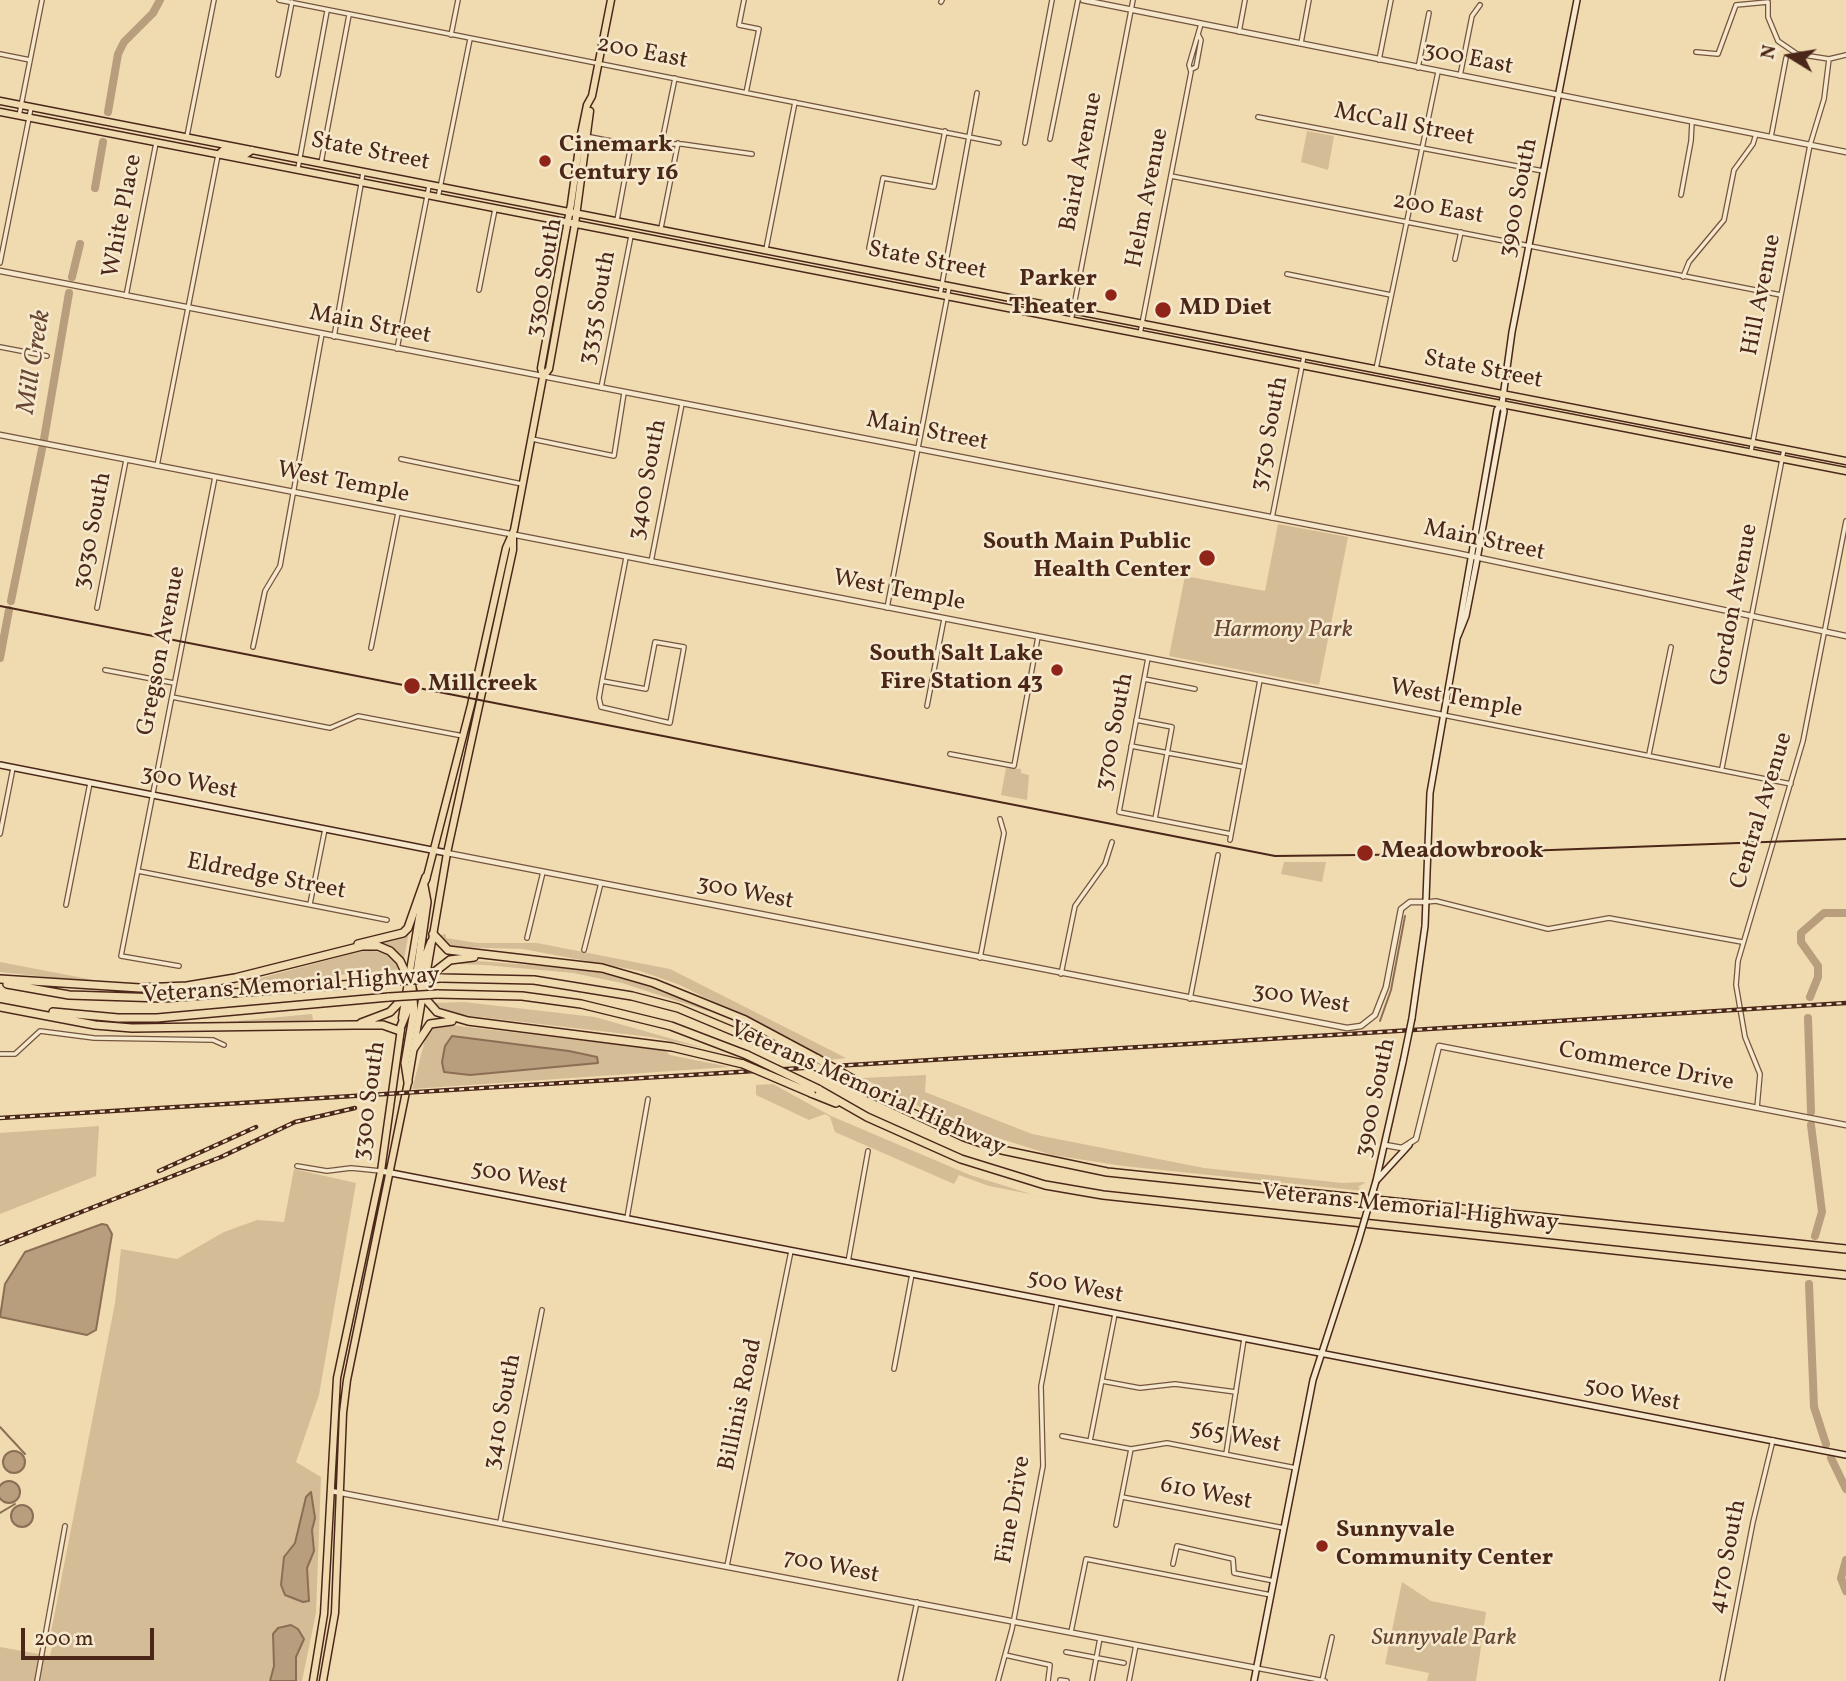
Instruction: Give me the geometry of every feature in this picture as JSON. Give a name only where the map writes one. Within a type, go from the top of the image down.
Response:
[{"type":"highway","points":[[330,954],[403,933],[410,926],[425,881]]},
{"type":"highway","points":[[422,977],[418,957],[427,902],[425,881]]},
{"type":"highway","points":[[408,1082],[405,1063],[414,996],[432,938],[448,950],[548,960],[618,972],[685,993],[745,1020],[818,1059],[862,1087]]},
{"type":"highway","points":[[0,981],[140,988],[187,986],[235,978],[362,946],[378,946],[390,950],[416,986]]},
{"type":"highway","points":[[422,977],[458,957],[548,960]]},
{"type":"highway","name":"Veterans Memorial Highway","points":[[0,981],[69,995],[163,998],[441,978],[534,980],[632,996],[678,1008],[805,1061],[964,1137],[1002,1150],[1107,1172],[1846,1248]]},
{"type":"highway","name":"Veterans Memorial Highway","points":[[0,1006],[118,1018],[157,1018],[437,994],[522,996],[581,1004],[662,1023],[747,1055],[866,1116],[998,1172],[1045,1185],[1103,1195],[1846,1276]]},
{"type":"highway","points":[[414,996],[442,1015],[468,1021],[672,1047],[743,1064],[815,1091]]},
{"type":"highway","points":[[354,1025],[387,1014],[414,996]]},
{"type":"highway","points":[[0,1006],[95,1025],[132,1028],[383,1025],[401,1029],[414,996]]},
{"type":"highway","points":[[414,1048],[429,1024],[468,1021]]},
{"type":"main road","name":"3300 South","points":[[432,938],[447,853],[513,550],[513,535],[543,377],[549,369],[572,223],[581,134],[611,0]]},
{"type":"main road","name":"3900 South","points":[[1458,636],[1466,616],[1478,558],[1529,246],[1577,0]]},
{"type":"main road","name":"3300 South","points":[[573,214],[590,100]]},
{"type":"main road","name":"State Street","points":[[0,101],[1846,461]]},
{"type":"main road","name":"State Street","points":[[0,112],[1846,471]]},
{"type":"main road","points":[[218,155],[223,150],[245,155],[252,150]]},
{"type":"main road","name":"3900 South","points":[[1254,1681],[1320,1354],[1376,1181],[1412,1018],[1422,950],[1430,793],[1497,410],[1502,404]]},
{"type":"main road","name":"3300 South","points":[[323,1681],[335,1613],[339,1491],[347,1380],[414,1048],[414,996],[409,975],[425,881],[463,736],[506,548],[513,535]]},
{"type":"main road","points":[[463,736],[469,758]]},
{"type":"main road","name":"300 West","points":[[0,765],[447,853]]},
{"type":"main road","name":"3300 South","points":[[414,996],[422,977]]},
{"type":"main road","name":"3300 South","points":[[313,1681],[324,1614],[337,1378],[381,1171],[401,1029]]},
{"type":"main road","points":[[1376,1181],[1409,1145]]},
{"type":"main road","name":"500 West","points":[[381,1171],[1846,1455]]},
{"type":"street","points":[[19,116],[41,0]]},
{"type":"street","points":[[187,138],[214,0]]},
{"type":"street","name":"200 East","points":[[279,0],[999,143]]},
{"type":"street","points":[[451,35],[458,0]]},
{"type":"street","points":[[744,0],[739,25],[759,29],[746,93]]},
{"type":"street","points":[[1025,143],[1052,0]]},
{"type":"street","points":[[1050,139],[1080,0]]},
{"type":"street","name":"300 East","points":[[1080,0],[1846,152]]},
{"type":"street","name":"Baird Avenue","points":[[1071,321],[1133,0]]},
{"type":"street","points":[[1239,32],[1245,0]]},
{"type":"street","points":[[1301,44],[1309,0]]},
{"type":"street","points":[[1379,60],[1391,0]]},
{"type":"street","points":[[1696,52],[1718,54],[1735,5],[1768,1],[1768,17],[1778,41],[1797,54],[1829,59],[1846,55]]},
{"type":"street","points":[[278,75],[292,2]]},
{"type":"street","points":[[1460,76],[1472,16],[1480,5]]},
{"type":"street","points":[[298,171],[327,10]]},
{"type":"street","points":[[1418,68],[1429,13]]},
{"type":"street","points":[[321,163],[349,15]]},
{"type":"street","name":"Helm Avenue","points":[[1140,334],[1192,68],[1196,67],[1201,40],[1198,35],[1200,24]]},
{"type":"street","points":[[438,198],[470,39]]},
{"type":"street","points":[[0,54],[30,60]]},
{"type":"street","points":[[1770,137],[1786,58]]},
{"type":"street","name":"Hill Avenue","points":[[1750,453],[1810,145],[1824,99],[1829,59]]},
{"type":"street","points":[[1377,369],[1438,72]]},
{"type":"street","points":[[661,146],[675,78]]},
{"type":"street","points":[[887,608],[918,449],[976,93]]},
{"type":"street","points":[[765,251],[795,101]]},
{"type":"street","points":[[0,263],[31,107]]},
{"type":"street","name":"McCall Street","points":[[1258,117],[1543,171]]},
{"type":"street","points":[[1681,195],[1691,143],[1692,122]]},
{"type":"street","points":[[892,258],[885,251],[869,248],[883,178],[934,187],[945,131]]},
{"type":"street","points":[[1683,277],[1689,262],[1724,220],[1734,170],[1751,149],[1756,134]]},
{"type":"street","points":[[585,136],[653,149],[678,143],[751,154]]},
{"type":"street","name":"White Place","points":[[126,296],[156,143]]},
{"type":"street","points":[[661,230],[678,143]]},
{"type":"street","points":[[617,222],[631,145]]},
{"type":"street","points":[[157,466],[218,155]]},
{"type":"street","points":[[334,337],[364,172]]},
{"type":"street","name":"200 East","points":[[1171,176],[1781,295]]},
{"type":"street","points":[[397,349],[429,185]]},
{"type":"street","points":[[479,290],[495,209]]},
{"type":"street","points":[[1455,259],[1461,232]]},
{"type":"street","name":"3335 South","points":[[601,388],[631,235]]},
{"type":"street","name":"Main Street","points":[[0,271],[1470,556],[1846,636]]},
{"type":"street","points":[[1287,274],[1391,295]]},
{"type":"street","points":[[944,296],[946,285]]},
{"type":"street","points":[[253,647],[265,591],[280,566],[322,334]]},
{"type":"street","points":[[0,347],[47,356]]},
{"type":"street","name":"3750 South","points":[[1272,518],[1304,356]]},
{"type":"street","points":[[532,439],[614,456],[624,393]]},
{"type":"street","name":"3400 South","points":[[651,562],[682,404]]},
{"type":"street","name":"West Temple","points":[[0,435],[1722,768],[1791,784]]},
{"type":"street","name":"Gordon Avenue","points":[[1722,768],[1784,449]]},
{"type":"street","points":[[401,459],[523,484]]},
{"type":"street","name":"3030 South","points":[[97,608],[126,460]]},
{"type":"street","name":"Gregson Avenue","points":[[179,966],[121,956],[215,477]]},
{"type":"street","points":[[371,648],[398,513]]},
{"type":"street","name":"Central Avenue","points":[[1757,1108],[1760,1074],[1747,1045],[1736,985],[1742,942],[1791,784],[1825,632],[1846,521]]},
{"type":"street","points":[[602,681],[646,689],[655,642],[684,647],[670,723],[601,707],[599,698],[602,681],[626,557]]},
{"type":"street","points":[[927,706],[944,619]]},
{"type":"street","points":[[950,754],[1014,766],[1038,637]]},
{"type":"street","points":[[1649,754],[1671,646]]},
{"type":"street","name":"3700 South","points":[[1148,658],[1119,812],[1155,819]]},
{"type":"street","points":[[105,670],[174,683]]},
{"type":"street","points":[[1144,679],[1195,689]]},
{"type":"street","points":[[1230,840],[1260,680]]},
{"type":"street","points":[[172,697],[330,728],[358,716],[463,736]]},
{"type":"street","points":[[1136,720],[1172,727],[1155,819],[1231,834]]},
{"type":"street","points":[[1131,746],[1244,767]]},
{"type":"street","points":[[0,834],[13,768]]},
{"type":"street","points":[[66,905],[90,783]]},
{"type":"street","points":[[980,958],[1004,833],[1000,819]]},
{"type":"street","points":[[310,904],[325,829]]},
{"type":"street","points":[[1061,974],[1075,905],[1105,864],[1112,842]]},
{"type":"street","name":"300 West","points":[[447,853],[1338,1028],[1361,1026],[1375,1016],[1383,998],[1399,912],[1410,902],[1425,902]]},
{"type":"street","points":[[1190,999],[1218,855]]},
{"type":"street","name":"Eldredge Street","points":[[138,871],[387,919]]},
{"type":"street","points":[[527,938],[543,872]]},
{"type":"street","points":[[584,950],[601,883]]},
{"type":"street","points":[[1425,902],[1436,901],[1548,929],[1609,919],[1742,942]]},
{"type":"street","points":[[0,1054],[15,1054],[40,1031],[94,1038],[213,1040],[224,1045]]},
{"type":"street","name":"Commerce Drive","points":[[1409,1145],[1420,1131],[1439,1046],[1846,1125]]},
{"type":"street","points":[[627,1218],[648,1099]]},
{"type":"street","points":[[1385,1145],[1409,1145]]},
{"type":"street","points":[[848,1262],[868,1151]]},
{"type":"street","name":"500 West","points":[[297,1166],[327,1171],[351,1168],[381,1171]]},
{"type":"street","name":"Billinis Road","points":[[727,1566],[791,1251]]},
{"type":"street","points":[[894,1369],[912,1274]]},
{"type":"street","name":"Fine Drive","points":[[998,1681],[1013,1621],[1044,1458],[1040,1396],[1057,1303]]},
{"type":"street","name":"3410 South","points":[[500,1522],[542,1310]]},
{"type":"street","points":[[1090,1441],[1115,1314]]},
{"type":"street","points":[[1226,1454],[1244,1339]]},
{"type":"street","points":[[1102,1381],[1140,1388],[1181,1384],[1236,1392]]},
{"type":"street","points":[[1062,1436],[1131,1449],[1116,1525]]},
{"type":"street","name":"4170 South","points":[[1722,1681],[1753,1522],[1773,1440]]},
{"type":"street","name":"565 West","points":[[1131,1449],[1167,1443],[1296,1468]]},
{"type":"street","name":"700 West","points":[[330,1491],[1323,1681]]},
{"type":"street","name":"610 West","points":[[1122,1497],[1284,1528]]},
{"type":"street","points":[[37,1681],[65,1526]]},
{"type":"street","points":[[1173,1564],[1177,1546],[1233,1559],[1234,1573],[1274,1581]]},
{"type":"street","points":[[1071,1632],[1086,1559],[1271,1595]]},
{"type":"street","points":[[900,1681],[917,1602]]},
{"type":"street","points":[[1323,1681],[1332,1637]]},
{"type":"street","points":[[1092,1681],[1100,1638]]},
{"type":"street","points":[[1129,1681],[1136,1645]]},
{"type":"street","points":[[1066,1652],[1124,1663]]},
{"type":"street","points":[[1004,1655],[1050,1665],[1048,1681]]},
{"type":"street","points":[[1060,1680],[1067,1681]]},
{"type":"green space","points":[[1307,131],[1334,136],[1328,170],[1301,162]]},
{"type":"green space","name":"Harmony Park","points":[[1278,524],[1348,537],[1319,685],[1169,656],[1185,576],[1265,591]]},
{"type":"green space","points":[[1006,768],[1021,769],[1021,773],[1029,775],[1027,800],[1001,795]]},
{"type":"green space","points":[[1284,862],[1326,862],[1322,882],[1281,874]]},
{"type":"green space","points":[[409,932],[404,959],[391,947],[378,943],[399,938]]},
{"type":"green space","points":[[446,934],[446,938],[477,943],[537,943],[670,969],[846,1058],[828,1060],[680,985],[640,971],[523,949],[453,947],[443,942],[440,935]]},
{"type":"green space","points":[[366,950],[386,953],[401,969],[234,985]]},
{"type":"green space","points":[[463,960],[585,969],[637,982],[709,1008],[708,1011],[622,983],[573,973],[485,965],[455,964],[443,968]]},
{"type":"green space","points":[[0,962],[104,982],[111,984],[0,972]]},
{"type":"green space","points":[[464,1002],[595,1017],[704,1048],[651,1037],[454,1014],[432,1003]]},
{"type":"green space","points":[[312,1014],[313,1020],[215,1023]]},
{"type":"green space","points":[[442,1024],[664,1050],[670,1055],[730,1067],[412,1089],[426,1036],[431,1027]]},
{"type":"green space","points":[[926,1075],[925,1092],[1032,1134],[1204,1168],[1342,1183],[1366,1182],[1358,1187],[1363,1191],[1123,1166],[1052,1155],[957,1125],[862,1078]]},
{"type":"green space","points":[[773,1084],[831,1116],[970,1175],[1032,1195],[989,1186],[959,1175],[954,1184],[835,1132],[830,1117],[825,1114],[809,1120],[756,1095],[756,1085]]},
{"type":"green space","points":[[99,1126],[96,1176],[0,1214],[0,1133]]},
{"type":"green space","points":[[294,1169],[356,1183],[319,1395],[296,1462],[321,1477],[316,1613],[302,1681],[0,1681],[0,1647],[50,1656],[54,1637],[51,1632],[115,1303],[121,1249],[177,1259],[224,1232],[257,1220],[284,1222]]},
{"type":"green space","name":"Sunnyvale Park","points":[[1402,1582],[1431,1601],[1486,1612],[1476,1681],[1427,1681],[1429,1673],[1385,1664]]},
{"type":"shaded area","points":[[452,1036],[569,1051],[597,1057],[598,1063],[470,1075],[444,1072],[442,1062],[445,1046]]},
{"type":"shaded area","points":[[102,1224],[107,1225],[112,1234],[96,1330],[87,1335],[0,1317],[5,1284],[25,1252]]},
{"type":"shaded area","points":[[14,1451],[22,1454],[25,1462],[22,1470],[14,1473],[6,1470],[3,1462],[6,1454]]},
{"type":"shaded area","points":[[9,1481],[19,1488],[20,1492],[13,1502],[9,1503],[-1,1496],[-2,1492],[5,1482]]},
{"type":"shaded area","points":[[311,1492],[315,1518],[312,1530],[314,1551],[307,1568],[309,1601],[303,1602],[285,1595],[281,1585],[284,1557],[295,1543],[306,1497]]},
{"type":"shaded area","points":[[22,1505],[30,1508],[33,1516],[30,1524],[22,1527],[14,1524],[11,1516],[14,1508]]},
{"type":"shaded area","points":[[291,1625],[298,1629],[304,1639],[296,1657],[296,1681],[270,1681],[274,1666],[273,1634],[278,1628]]},
{"type":"waterway","name":"Mill Creek","points":[[108,112],[118,54],[124,42],[153,13],[160,0]]},
{"type":"waterway","name":"Mill Creek","points":[[95,188],[103,142]]},
{"type":"waterway","name":"Mill Creek","points":[[72,277],[80,244]]},
{"type":"waterway","name":"Mill Creek","points":[[44,439],[69,293]]},
{"type":"waterway","name":"Mill Creek","points":[[11,601],[42,449]]},
{"type":"waterway","name":"Mill Creek","points":[[0,658],[9,610]]},
{"type":"waterway","points":[[1810,997],[1818,977],[1818,966],[1801,942],[1801,933],[1824,913],[1846,913]]},
{"type":"waterway","points":[[1380,1021],[1391,990],[1405,916]]},
{"type":"waterway","points":[[1808,1018],[1811,1112]]},
{"type":"waterway","points":[[1811,1125],[1822,1212],[1815,1236]]},
{"type":"waterway","points":[[1809,1284],[1814,1407],[1826,1444]]},
{"type":"waterway","points":[[0,1427],[25,1454]]},
{"type":"waterway","points":[[1831,1458],[1846,1489]]},
{"type":"waterway","points":[[0,1513],[15,1504]]},
{"type":"waterway","points":[[1846,1560],[1841,1578],[1846,1591]]},
{"type":"tram line","points":[[0,606],[1275,856],[1444,854],[1846,839]]},
{"type":"railway","points":[[0,1118],[1846,1003]]},
{"type":"railway","points":[[0,1244],[221,1157],[295,1122],[355,1108]]},
{"type":"railway","points":[[159,1171],[256,1127]]},
{"type":"place","name":"Cinemark Century 16","points":[[545,161]]},
{"type":"place","name":"Parker Theater","points":[[1111,295]]},
{"type":"place","name":"MD Diet","points":[[1163,310]]},
{"type":"place","name":"South Main Public Health Center","points":[[1207,558]]},
{"type":"place","name":"South Salt Lake Fire Station 43","points":[[1057,670]]},
{"type":"place","name":"Millcreek","points":[[412,686]]},
{"type":"place","name":"Meadowbrook","points":[[1365,853]]},
{"type":"place","name":"Sunnyvale Community Center","points":[[1322,1546]]}]
